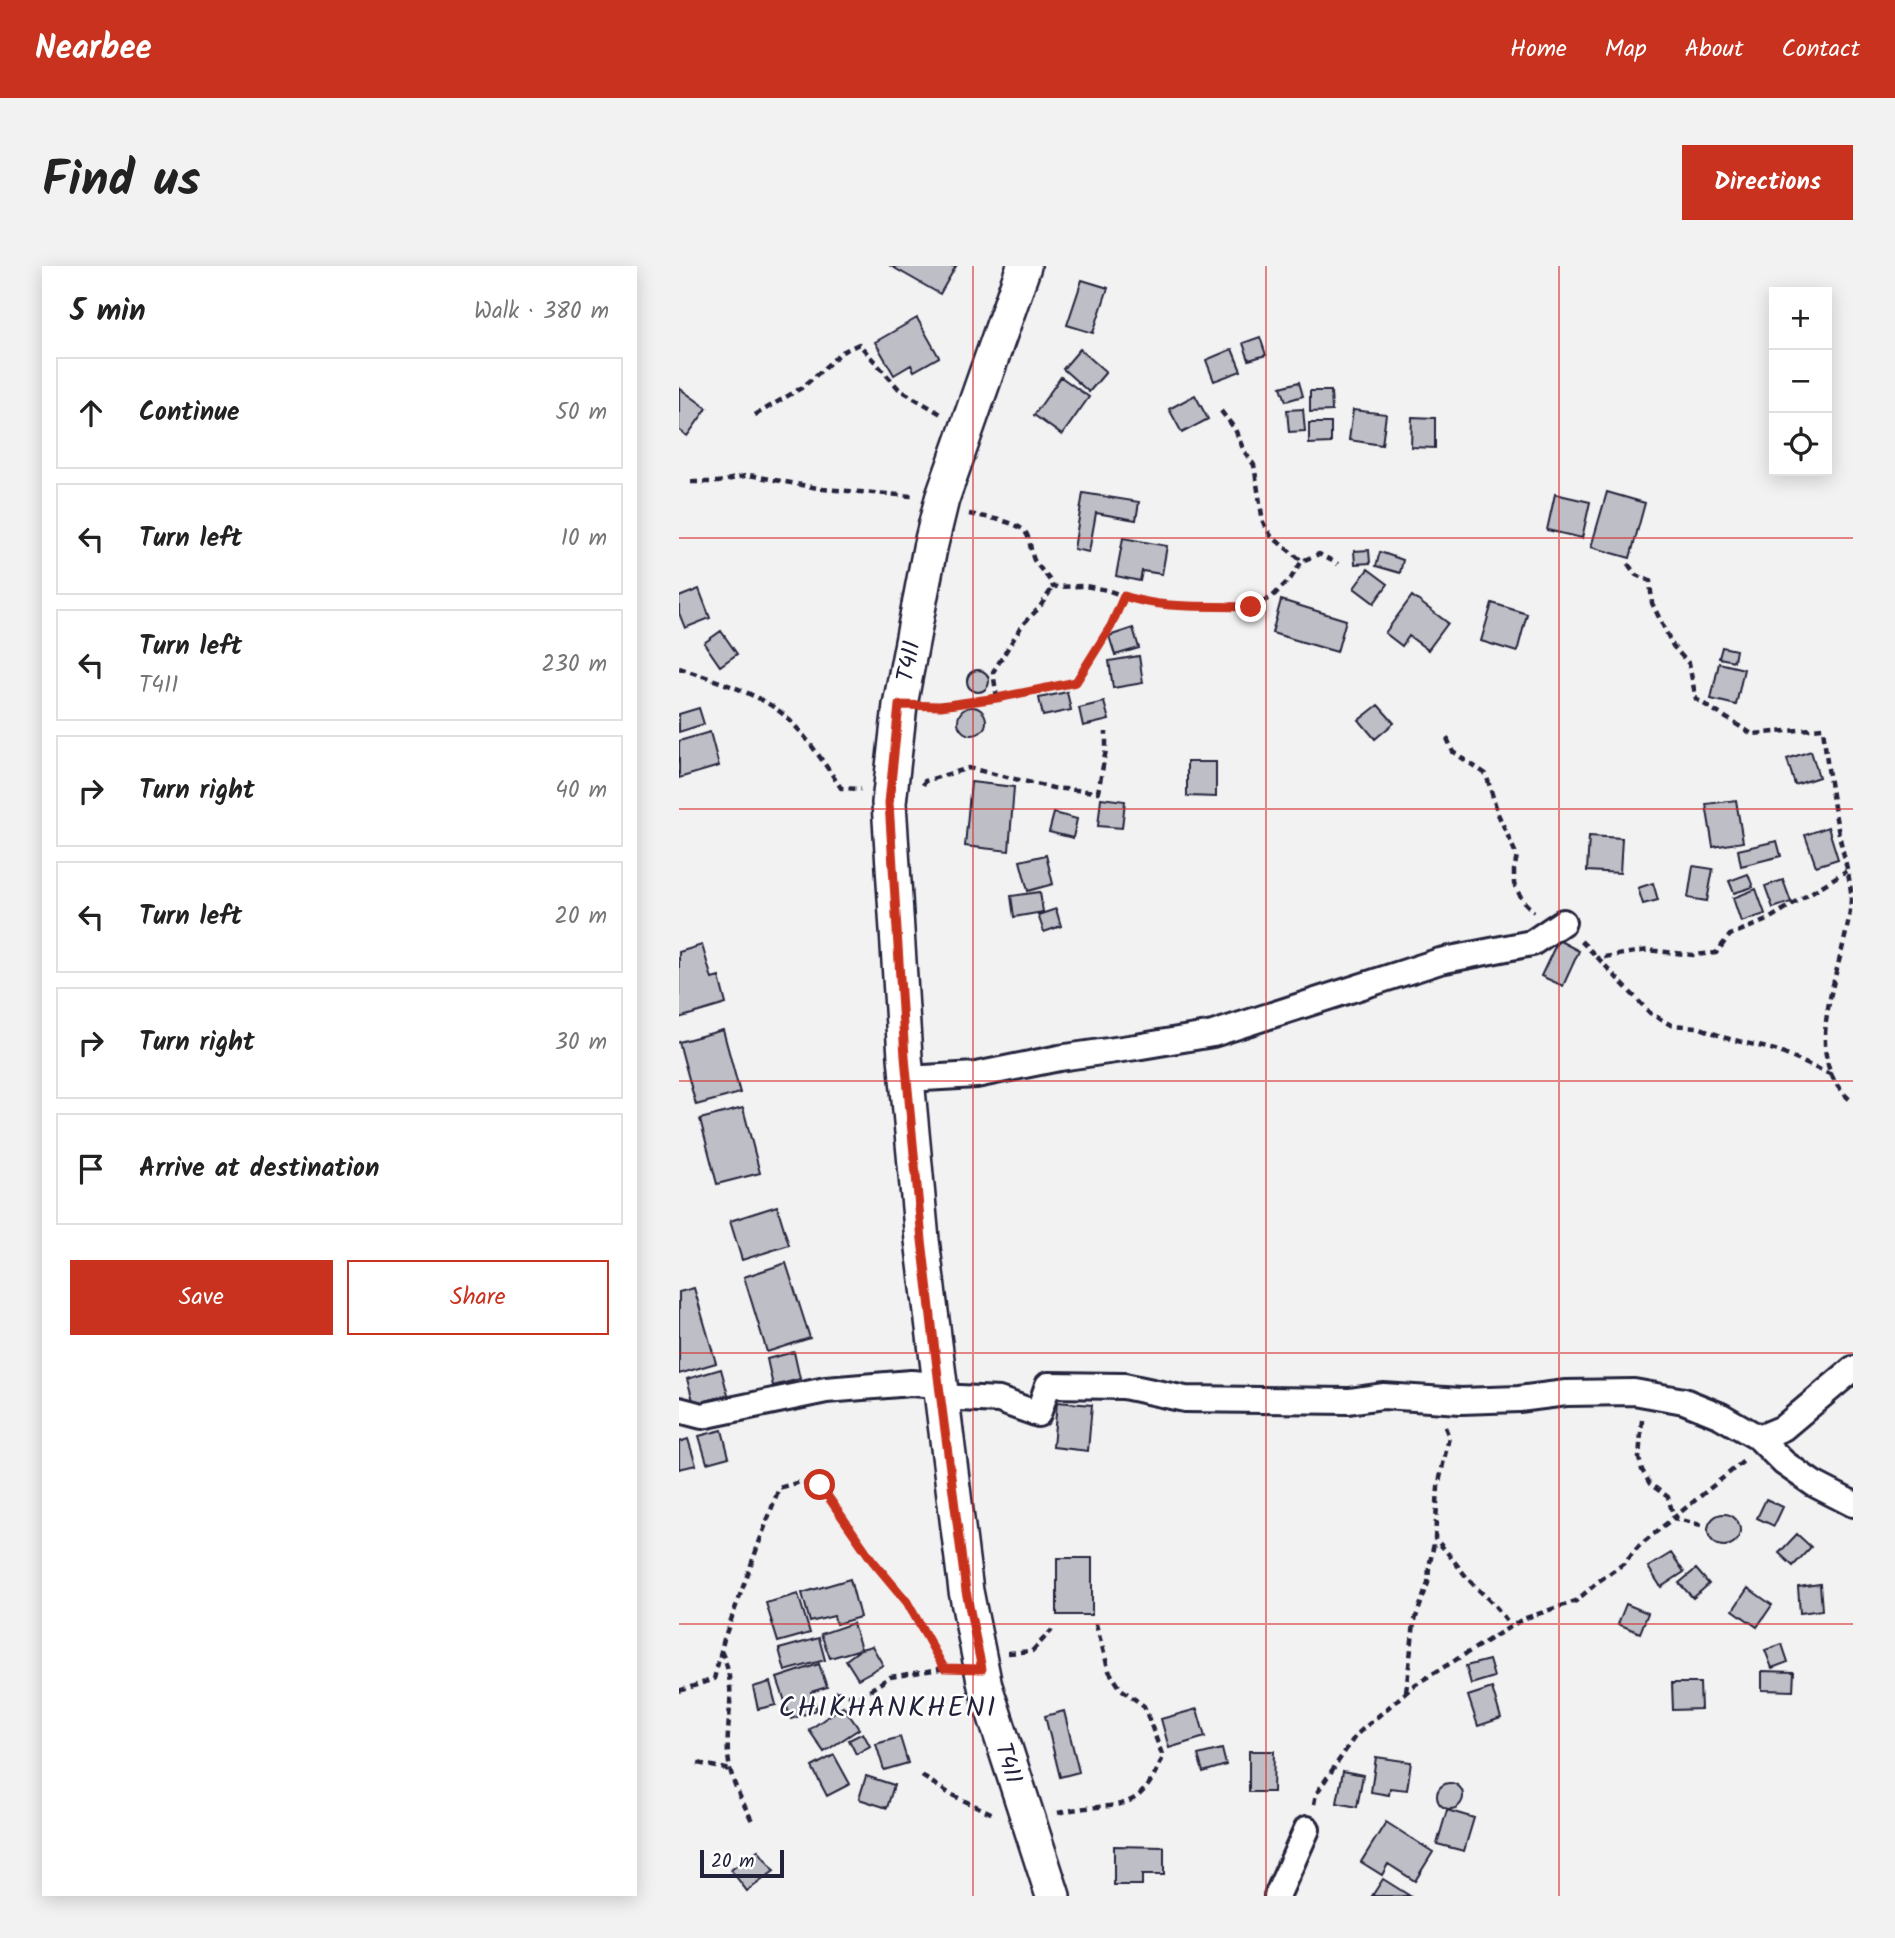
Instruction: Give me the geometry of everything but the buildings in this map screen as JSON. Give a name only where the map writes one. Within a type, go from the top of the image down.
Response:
[{"type":"main road","name":"T411","points":[[1024,266],[942,499],[899,705],[889,792],[907,1079],[922,1240],[966,1591],[980,1662],[1052,1896]]},
{"type":"street","points":[[907,1079],[976,1075],[1059,1058],[1213,1034],[1440,961],[1532,943],[1563,922]]},
{"type":"street","points":[[1762,1441],[1783,1428],[1853,1369]]},
{"type":"street","points":[[679,1410],[702,1416],[826,1390],[911,1384],[999,1401],[1038,1414],[1048,1385],[1124,1386],[1185,1399],[1349,1401],[1383,1396],[1461,1401],[1507,1400],[1566,1393],[1626,1392],[1684,1401],[1721,1416],[1762,1441],[1784,1463],[1814,1484],[1853,1504]]},
{"type":"street","points":[[1277,1896],[1307,1829]]},
{"type":"path","points":[[755,415],[803,387],[842,352],[859,344],[899,389],[940,414],[969,423]]},
{"type":"path","points":[[1220,411],[1235,429],[1244,451],[1254,465],[1263,522],[1271,536],[1302,561]]},
{"type":"path","points":[[691,482],[718,482],[749,475],[823,489],[942,499],[964,512],[1020,526],[1028,537],[1030,552],[1038,566],[1050,578],[1053,587]]},
{"type":"path","points":[[1053,587],[1085,586],[1138,601],[1171,605],[1251,607],[1272,597],[1291,578],[1302,561],[1319,554],[1338,564]]},
{"type":"path","points":[[1628,564],[1636,575],[1650,581],[1652,603],[1673,646],[1689,664],[1696,699],[1752,734],[1823,728],[1829,782],[1851,893],[1849,923],[1826,1018],[1829,1067],[1853,1102]]},
{"type":"path","points":[[997,698],[993,672],[1023,624],[1039,608],[1053,587]]},
{"type":"path","points":[[899,705],[941,706],[1076,682],[1111,626],[1124,596]]},
{"type":"path","points":[[679,668],[737,688],[776,709],[810,743],[841,788],[889,792]]},
{"type":"path","points":[[890,826],[913,801],[925,781],[969,768],[1053,788],[1098,792],[1106,750],[1106,732]]},
{"type":"path","points":[[1447,738],[1454,752],[1486,774],[1498,814],[1517,856],[1514,884],[1523,901],[1536,914],[1558,918],[1563,922],[1650,1013],[1671,1025],[1697,1027],[1726,1038],[1775,1050],[1832,1075]]},
{"type":"path","points":[[1598,958],[1648,950],[1693,955],[1716,953],[1730,935],[1767,920],[1846,870]]},
{"type":"path","points":[[1626,1392],[1641,1418],[1639,1458],[1642,1470],[1650,1484],[1668,1497],[1674,1518]]},
{"type":"path","points":[[1406,1692],[1414,1623],[1428,1583],[1435,1539],[1438,1487],[1449,1437],[1430,1398]]},
{"type":"path","points":[[1307,1829],[1317,1794],[1356,1735],[1406,1692],[1523,1619],[1576,1601],[1623,1564],[1640,1545],[1762,1441]]},
{"type":"path","points":[[679,1691],[715,1679],[721,1650],[779,1488],[800,1482],[820,1485],[872,1560],[907,1602],[944,1668]]},
{"type":"path","points":[[1674,1518],[1701,1525]]},
{"type":"path","points":[[1435,1539],[1453,1556],[1468,1579],[1503,1613],[1510,1626]]},
{"type":"path","points":[[922,1776],[950,1794],[992,1814],[1027,1821],[1077,1810],[1124,1805],[1146,1790],[1163,1757],[1144,1706],[1121,1689],[1109,1671],[1095,1621]]},
{"type":"path","points":[[836,1692],[859,1697],[890,1677],[1032,1651],[1052,1630]]},
{"type":"path","points":[[721,1650],[729,1667],[731,1687],[731,1770],[754,1823]]},
{"type":"path","points":[[698,1763],[731,1770]]},
{"type":"district","name":"CHIKHANKHENI","points":[[888,1706]]},
{"type":"route","points":[[820,1485],[872,1560],[907,1602],[944,1668],[982,1669],[966,1591],[939,1385],[905,1057],[889,803],[899,705],[941,706],[1076,682],[1111,626],[1124,596],[1138,601],[1171,605],[1251,607]]}]
